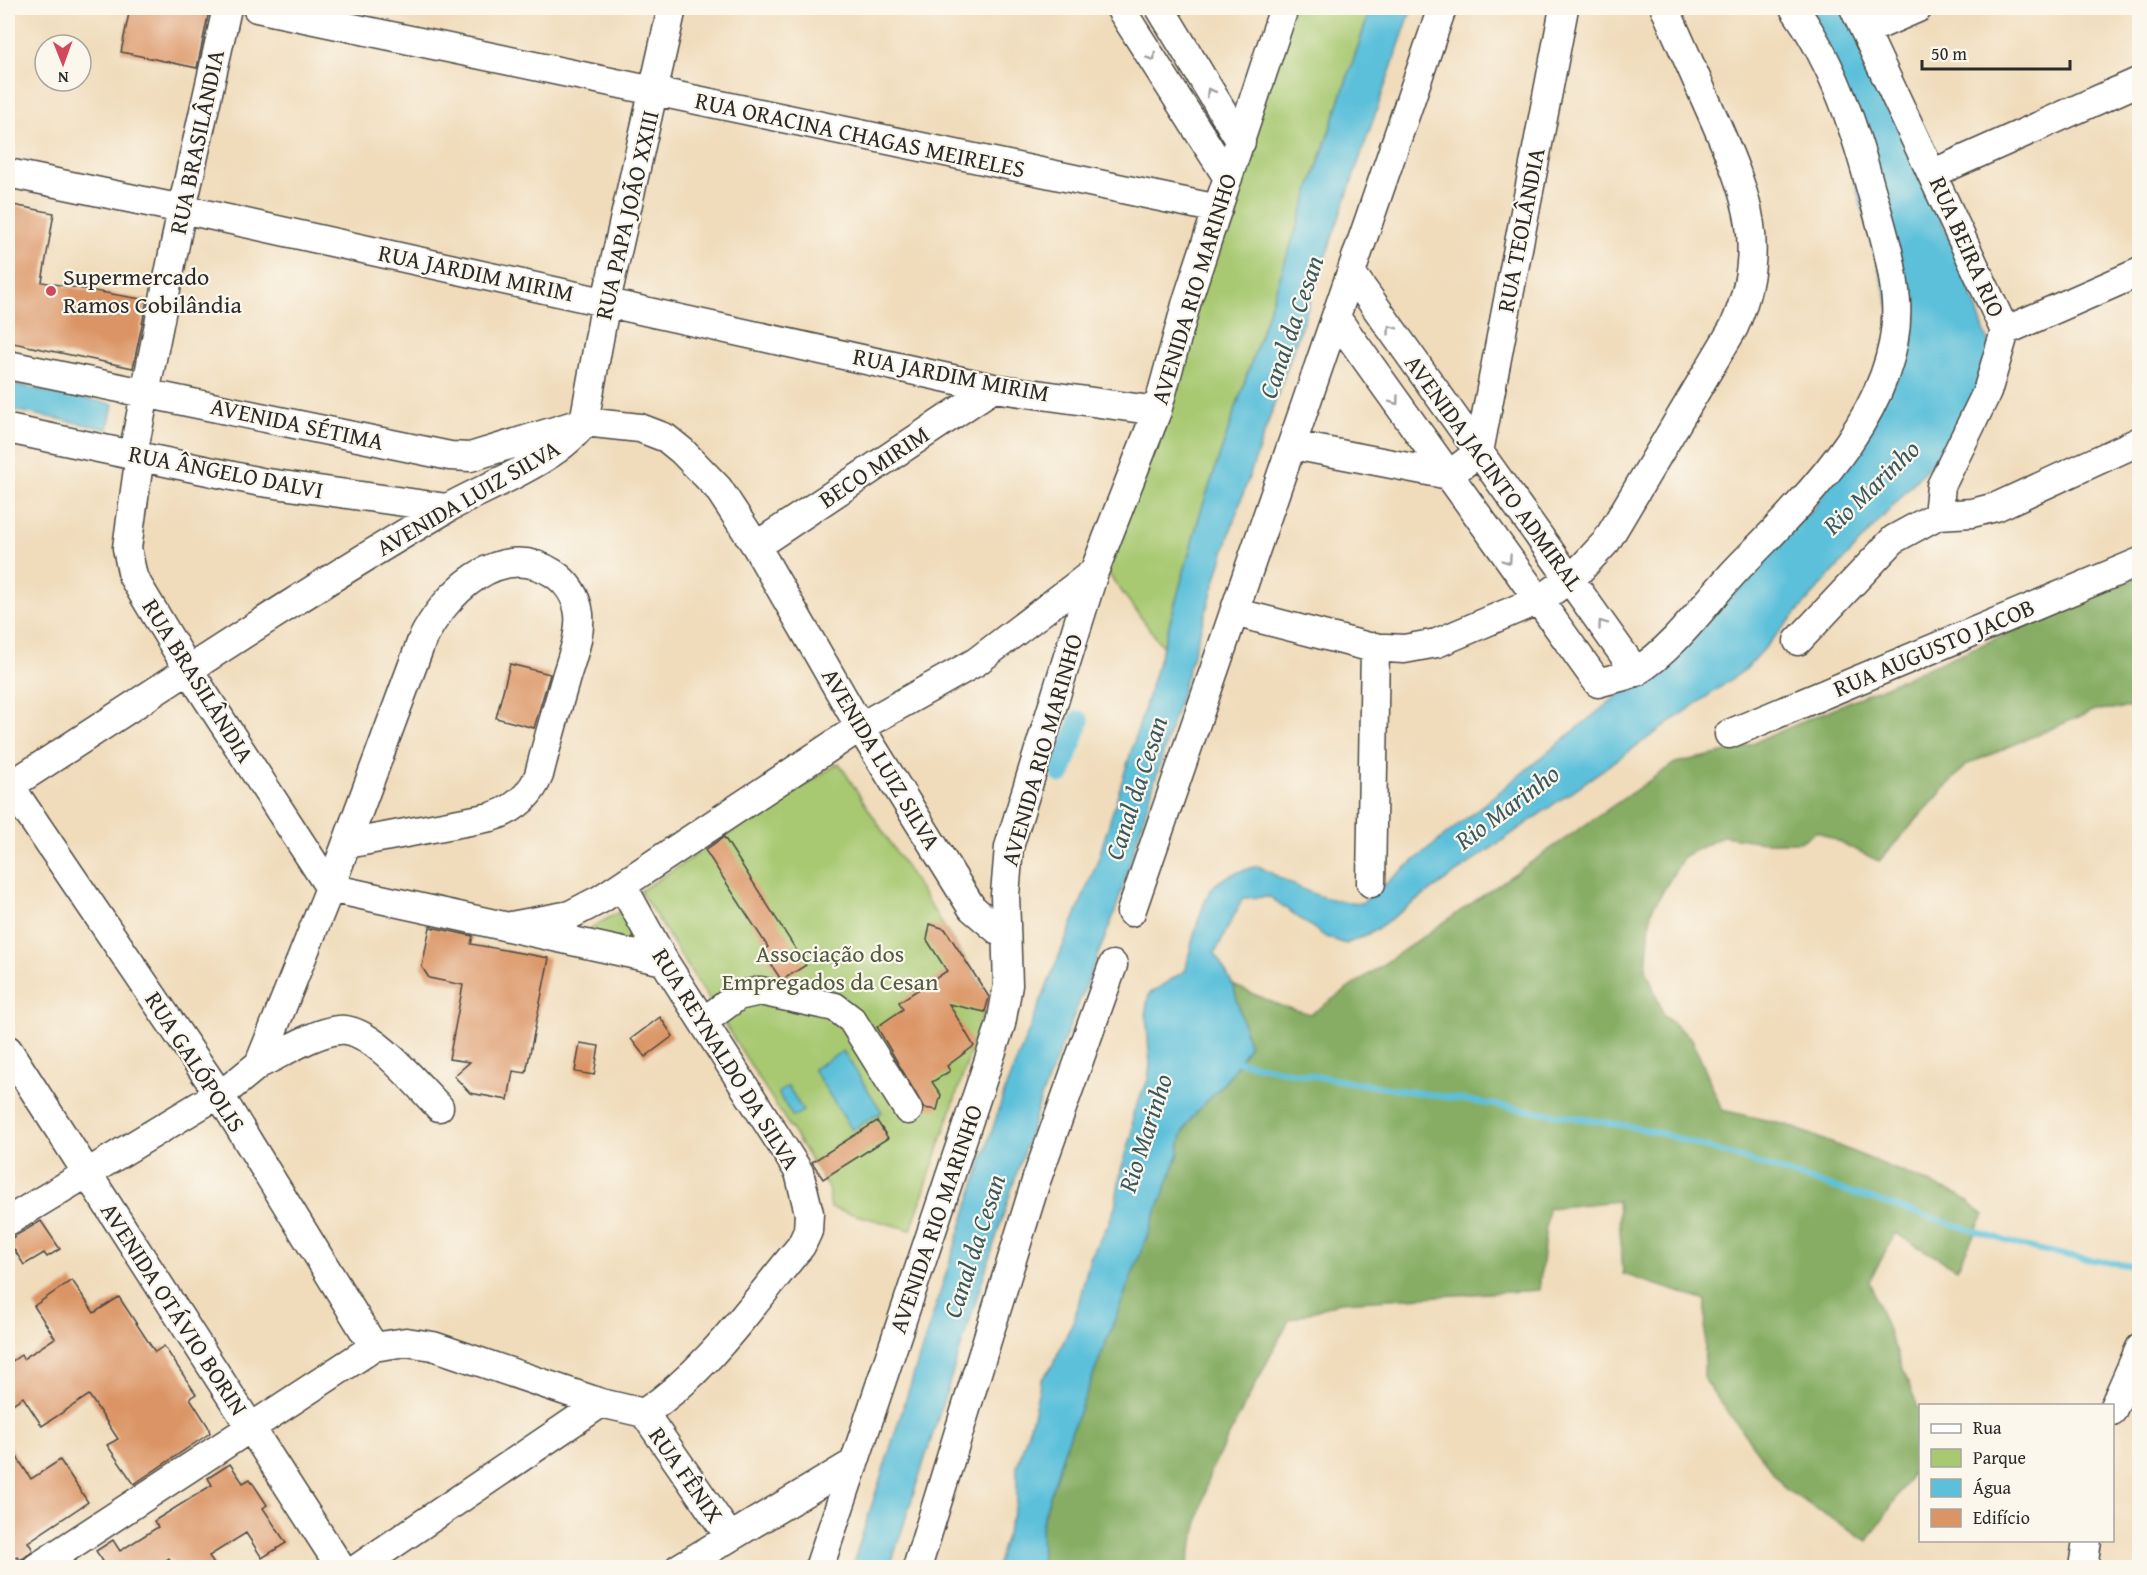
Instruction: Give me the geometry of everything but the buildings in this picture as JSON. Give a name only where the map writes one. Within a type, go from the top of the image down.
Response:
[{"type":"street","name":"RUA BRASILÂNDIA","points":[[227,8],[144,392],[127,548],[129,568],[188,669],[330,888]]},
{"type":"street","name":"RUA ORACINA CHAGAS MEIRELES","points":[[257,8],[1218,209]]},
{"type":"street","name":"RUA PAPA JOÃO XXIII","points":[[584,423],[606,301],[672,8]]},
{"type":"street","points":[[1120,8],[1228,178]]},
{"type":"street","points":[[1160,8],[1241,142]]},
{"type":"street","name":"AVENIDA RIO MARINHO","points":[[819,1568],[1001,1024],[1008,985],[1005,875],[1009,847],[1094,572],[1157,411],[1187,301],[1284,8]]},
{"type":"street","points":[[1131,912],[1442,8]]},
{"type":"street","name":"RUA TEOLÂNDIA","points":[[1479,452],[1564,8]]},
{"type":"street","points":[[1234,612],[1376,647],[1404,649],[1437,643],[1537,601],[1569,579],[1606,542],[1734,327],[1751,274],[1753,235],[1745,195],[1665,8]]},
{"type":"street","name":"AVENIDA JACINTO ADMIRAL","points":[[1336,320],[1598,683],[1636,672],[1675,639],[1828,471],[1874,404],[1895,340],[1896,303],[1892,268],[1867,173],[1846,106],[1814,36],[1794,8]]},
{"type":"street","points":[[1860,19],[1918,8]]},
{"type":"street","name":"RUA BEIRA RIO","points":[[1860,19],[2006,331],[1987,392],[1941,486],[1938,515]]},
{"type":"street","points":[[1934,173],[2139,81]]},
{"type":"street","name":"RUA JARDIM MIRIM","points":[[8,173],[606,301],[993,388],[1157,411]]},
{"type":"street","points":[[2006,331],[2139,272]]},
{"type":"street","name":"AVENIDA JACINTO ADMIRAL","points":[[1352,274],[1636,672]]},
{"type":"street","name":"AVENIDA SÉTIMA","points":[[8,365],[450,456],[470,457],[584,423]]},
{"type":"street","name":"BECO MIRIM","points":[[756,546],[993,388]]},
{"type":"street","name":"AVENIDA LUIZ SILVA","points":[[8,785],[188,669],[447,508],[550,454],[578,432],[584,423],[640,428],[666,438],[696,464],[718,488],[756,546],[860,728],[972,908],[1006,937]]},
{"type":"street","name":"RUA ÂNGELO DALVI","points":[[8,429],[261,482],[447,508]]},
{"type":"street","points":[[1798,641],[1894,539],[1938,515],[1972,513],[1996,507],[2139,441]]},
{"type":"street","points":[[1293,445],[1449,475],[1479,452]]},
{"type":"street","name":"RUA AUGUSTO JACOB","points":[[1729,734],[2139,562]]},
{"type":"street","points":[[259,1064],[347,844],[422,640],[438,612],[468,581],[497,566],[528,564],[558,576],[576,602],[578,633],[539,774],[529,794],[512,808],[491,817],[347,844]]},
{"type":"street","points":[[511,926],[570,915],[622,885],[860,728],[976,662],[1094,572]]},
{"type":"street","points":[[1371,883],[1376,647]]},
{"type":"street","name":"RUA GALÓPOLIS","points":[[8,785],[219,1094],[374,1347]]},
{"type":"street","name":"RUA REYNALDO DA SILVA","points":[[622,885],[664,961],[799,1172],[809,1213],[808,1231],[801,1246],[696,1371],[670,1396],[644,1413]]},
{"type":"street","points":[[330,888],[664,961]]},
{"type":"street","points":[[917,1568],[1036,1181],[1113,965]]},
{"type":"street","points":[[704,1022],[738,996],[760,991],[835,1007],[852,1020],[908,1110]]},
{"type":"street","points":[[8,1221],[219,1094],[259,1064],[331,1031],[353,1030],[370,1039],[439,1107]]},
{"type":"street","name":"AVENIDA OTÁVIO BORIN","points":[[8,1050],[341,1568]]},
{"type":"street","points":[[36,1568],[374,1347],[406,1342],[433,1346],[601,1403],[644,1413]]},
{"type":"street","points":[[2114,1406],[2139,1347]]},
{"type":"street","points":[[358,1568],[601,1403]]},
{"type":"street","name":"RUA FÊNIX","points":[[644,1413],[729,1536]]},
{"type":"street","points":[[679,1568],[852,1464]]},
{"type":"street","points":[[2083,1568],[2087,1542]]},
{"type":"green space","points":[[1293,8],[1371,8],[1200,514],[1163,647],[1105,569]]},
{"type":"green space","points":[[2139,577],[2139,707],[2095,710],[1966,765],[1879,861],[1817,831],[1800,842],[1764,842],[1723,836],[1684,856],[1651,911],[1646,969],[1664,1016],[1692,1039],[1722,1110],[1787,1125],[1961,1196],[1984,1215],[1957,1269],[1896,1234],[1869,1281],[1919,1410],[1919,1464],[1868,1541],[1786,1490],[1704,1380],[1706,1301],[1623,1274],[1618,1201],[1548,1208],[1539,1290],[1340,1302],[1289,1320],[1210,1472],[1187,1567],[1042,1567],[1041,1525],[1064,1451],[1179,1153],[1180,1142],[1195,1114],[1228,1078],[1249,1046],[1233,985],[1281,1006],[1311,1014],[1675,763],[1737,750]]},
{"type":"green space","name":"Associação dos Empregados da Cesan","points":[[839,763],[989,997],[911,1230],[831,1208],[828,1187],[640,891]]},
{"type":"green space","points":[[622,910],[643,946],[581,934]]},
{"type":"water","name":"Canal da Cesan","points":[[1371,8],[1412,8],[1232,526],[1115,912],[1041,1098],[890,1567],[852,1567],[1006,1087],[1098,860],[1163,647],[1200,514]]},
{"type":"water","name":"Rio Marinho","points":[[1807,8],[1847,8],[1965,275],[1988,342],[1988,372],[1953,439],[1746,669],[1372,932],[1346,944],[1326,937],[1270,897],[1243,898],[1215,953],[1233,985],[1249,1046],[1228,1078],[1195,1114],[1180,1142],[1179,1153],[1064,1451],[1041,1525],[1042,1567],[996,1568],[1017,1501],[1017,1466],[1033,1416],[1041,1380],[1052,1366],[1075,1317],[1090,1258],[1115,1207],[1121,1170],[1132,1135],[1133,1113],[1148,1080],[1150,1065],[1146,1010],[1149,994],[1186,970],[1205,901],[1215,885],[1230,875],[1258,866],[1319,896],[1362,903],[1622,692],[1816,506],[1902,354]]},
{"type":"water","points":[[8,383],[113,404],[108,429],[8,409]]},
{"type":"water","points":[[843,1051],[882,1112],[852,1130],[813,1069]]},
{"type":"water","points":[[788,1086],[803,1111],[793,1117],[778,1093]]},
{"type":"waterway","points":[[1061,773],[1079,721]]},
{"type":"waterway","points":[[1233,1060],[1294,1073],[1660,1133],[2019,1245],[2073,1257],[2140,1267]]},
{"type":"place","name":"Supermercado Ramos Cobilândia","points":[[51,291]]}]
